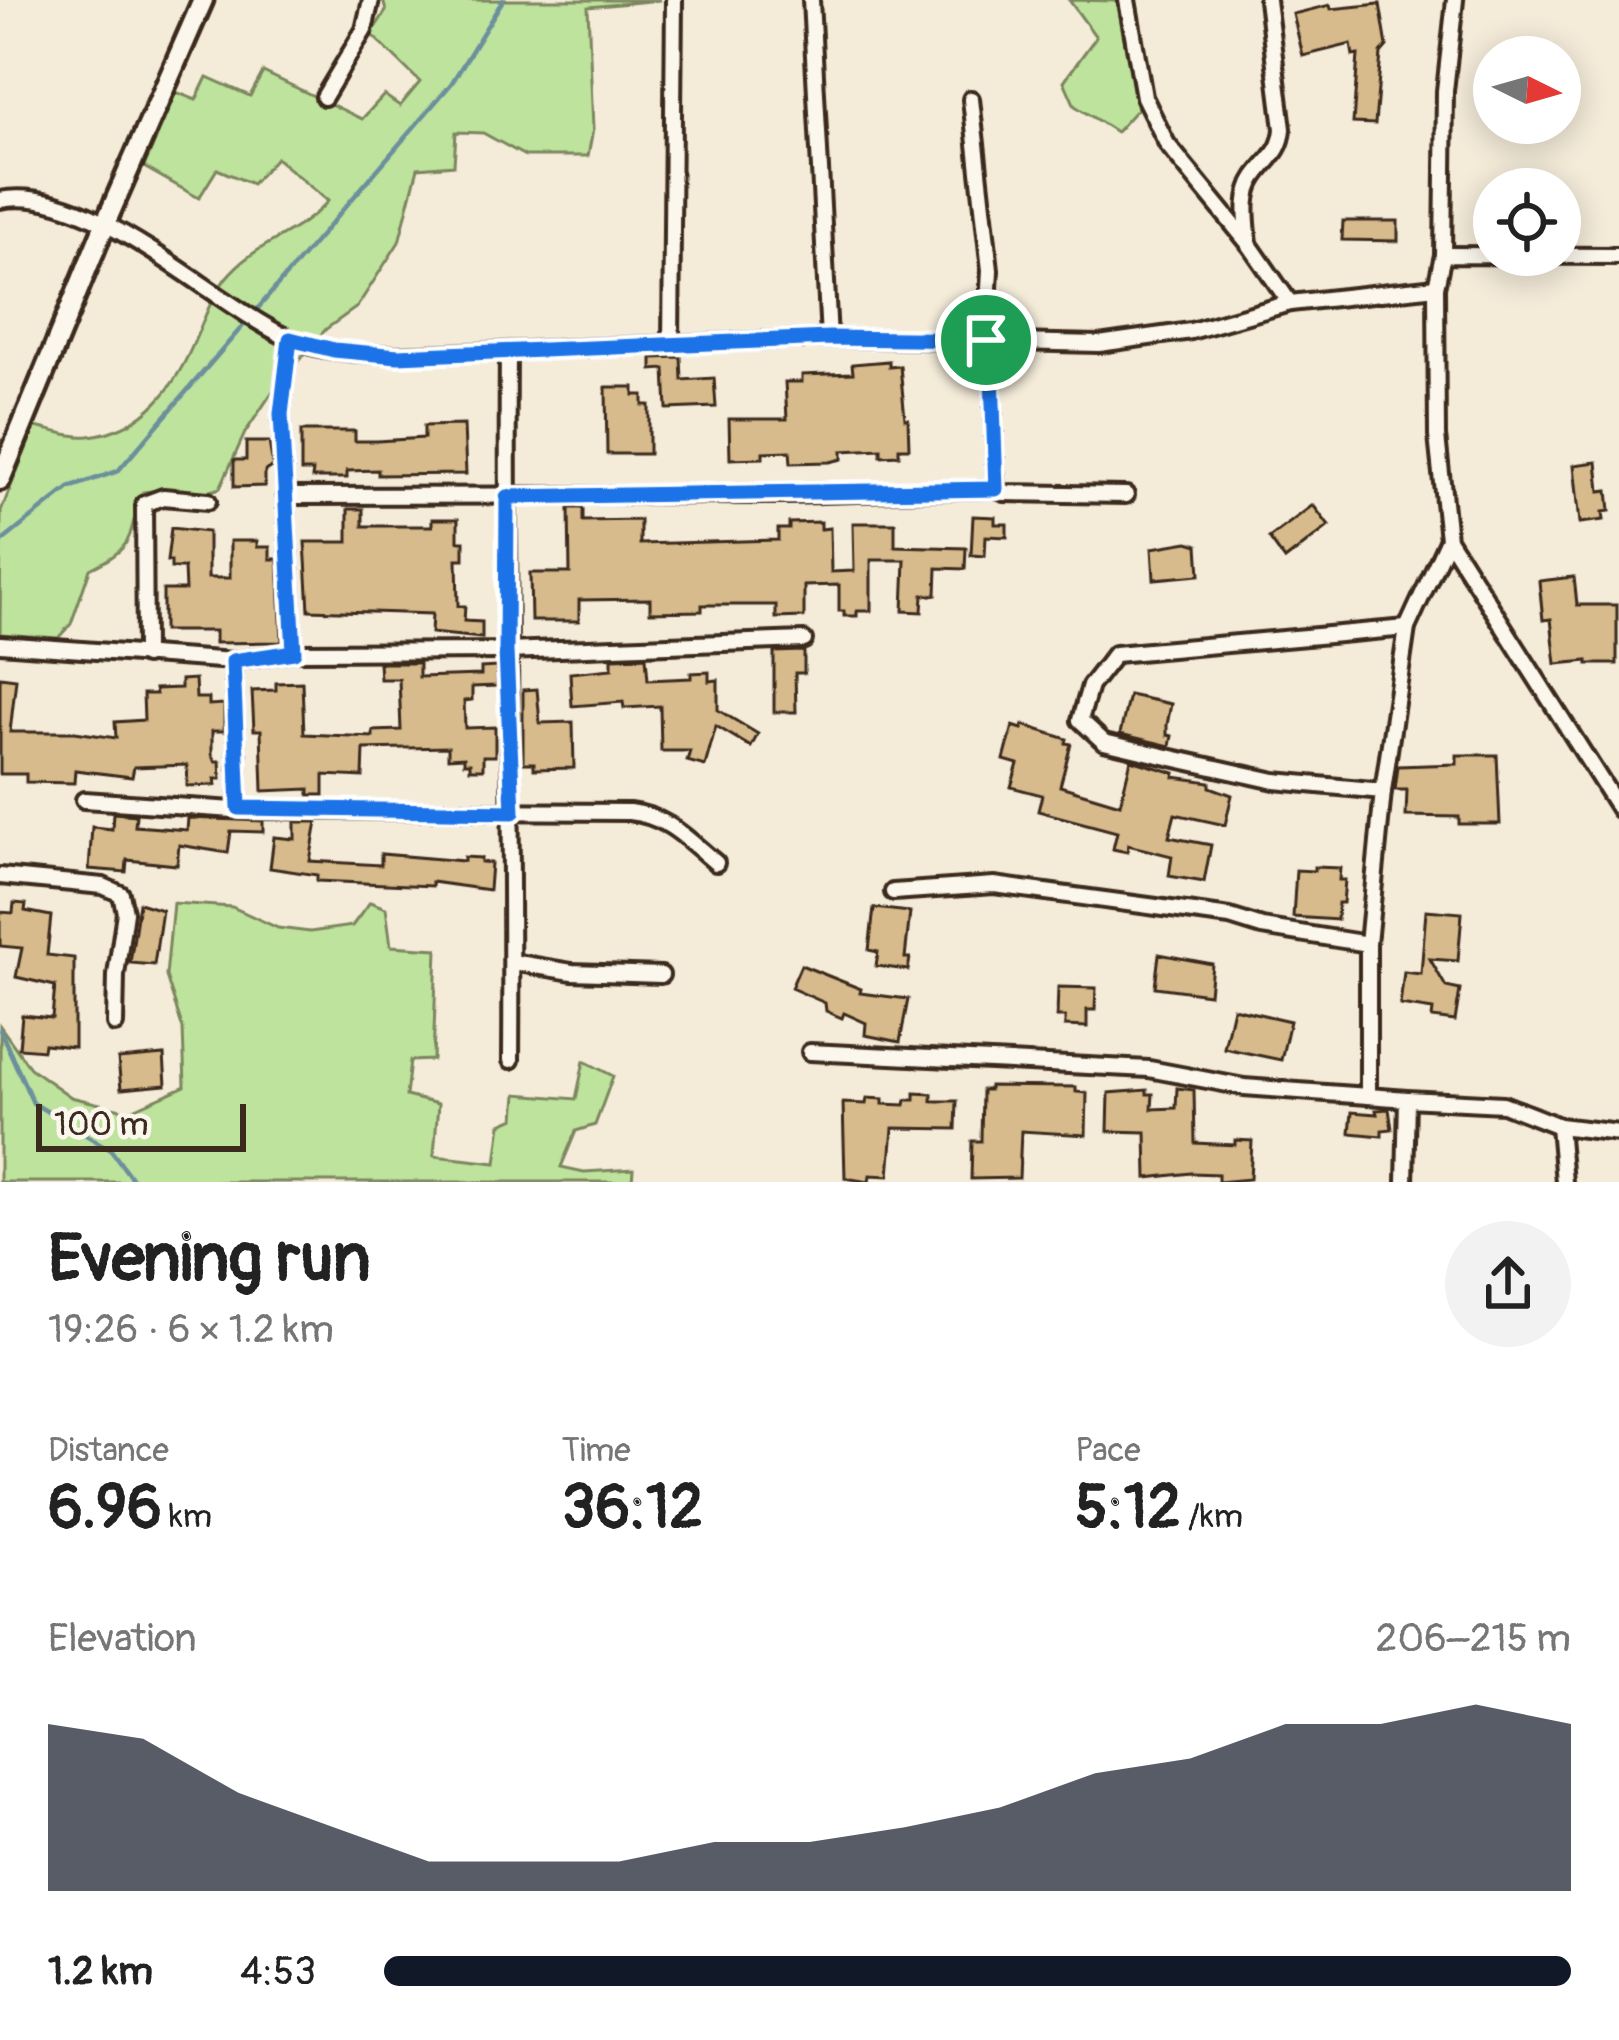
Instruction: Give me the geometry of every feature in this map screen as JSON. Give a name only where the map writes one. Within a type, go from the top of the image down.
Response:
[{"type":"street","points":[[0,480],[203,0]]},
{"type":"street","points":[[324,97],[364,30],[371,0]]},
{"type":"street","points":[[671,345],[674,0]]},
{"type":"street","points":[[811,0],[829,338]]},
{"type":"street","points":[[1127,0],[1144,97],[1167,144],[1249,244],[1290,303]]},
{"type":"street","points":[[1249,244],[1247,194],[1253,179],[1282,146],[1268,0]]},
{"type":"street","points":[[1455,0],[1445,91],[1443,255],[1436,287],[1437,436],[1448,539],[1619,809]]},
{"type":"street","points":[[971,99],[990,270],[986,340],[992,375],[996,489]]},
{"type":"street","points":[[0,200],[31,196],[105,224],[290,339],[334,350],[398,356],[829,338],[1099,344],[1191,331],[1290,303],[1436,287]]},
{"type":"street","points":[[1443,255],[1619,256]]},
{"type":"street","points":[[290,339],[281,414],[294,652]]},
{"type":"street","points":[[508,352],[511,1060]]},
{"type":"street","points":[[285,496],[996,489],[1004,493],[1126,495]]},
{"type":"street","points":[[145,656],[144,504],[163,497],[208,501]]},
{"type":"street","points":[[1368,1096],[1369,944],[1383,790],[1407,628],[1448,539]]},
{"type":"street","points":[[1383,790],[1275,781],[1172,758],[1104,742],[1080,720],[1090,686],[1114,654],[1407,628]]},
{"type":"street","points":[[0,644],[233,661],[294,652],[506,651],[805,640]]},
{"type":"street","points":[[233,661],[239,808]]},
{"type":"street","points":[[84,800],[239,808],[651,814],[671,823],[716,863]]},
{"type":"street","points":[[0,876],[103,886],[121,894],[124,912],[115,1024]]},
{"type":"street","points":[[893,892],[994,885],[1230,917],[1262,927],[1369,944]]},
{"type":"street","points":[[512,962],[572,972],[661,974]]},
{"type":"street","points":[[810,1052],[1149,1069],[1244,1087],[1503,1104],[1559,1126],[1619,1133]]},
{"type":"street","points":[[1405,1182],[1407,1099]]},
{"type":"street","points":[[1559,1126],[1564,1182]]},
{"type":"green space","points":[[383,0],[660,0],[588,7],[593,129],[588,156],[525,156],[483,133],[456,132],[454,165],[418,168],[399,242],[357,307],[326,329],[275,388],[245,433],[220,488],[143,492],[124,546],[90,569],[71,624],[58,638],[0,634],[1,511],[35,427],[89,436],[109,432],[143,414],[180,371],[226,278],[328,201],[276,158],[252,184],[217,169],[199,198],[144,167],[176,92],[196,100],[207,77],[250,96],[263,72],[362,119],[384,95],[400,106],[420,82],[371,34],[386,11]]},
{"type":"green space","points":[[1069,0],[1117,1],[1137,109],[1116,132],[1075,106],[1064,81],[1096,37]]},
{"type":"green space","points":[[370,902],[386,908],[391,946],[437,949],[433,1060],[410,1061],[406,1096],[438,1104],[434,1156],[496,1163],[501,1124],[515,1118],[517,1094],[576,1099],[584,1061],[613,1076],[595,1125],[576,1131],[561,1167],[584,1172],[633,1169],[632,1182],[0,1182],[0,1026],[30,1068],[71,1097],[129,1111],[185,1086],[183,1029],[166,976],[173,903],[232,907],[278,928],[310,932],[352,926]]},
{"type":"building","points":[[1380,4],[1387,46],[1381,53],[1375,124],[1353,123],[1358,55],[1353,56],[1351,44],[1303,56],[1293,14],[1330,5],[1331,9]]},
{"type":"building","points":[[1343,221],[1398,221],[1398,241],[1342,240]]},
{"type":"building","points":[[681,357],[682,380],[714,378],[716,407],[667,409],[665,369],[652,370],[652,358]]},
{"type":"building","points":[[889,361],[889,367],[900,366],[908,419],[909,448],[899,448],[899,455],[881,456],[881,449],[842,451],[842,459],[830,462],[791,463],[790,451],[730,459],[729,419],[787,419],[785,382],[802,382],[802,375],[853,373],[852,364]]},
{"type":"building","points":[[606,387],[634,387],[634,395],[643,395],[643,405],[649,405],[649,454],[607,454]]},
{"type":"building","points":[[464,425],[466,474],[378,475],[378,470],[347,471],[347,478],[312,478],[313,471],[301,471],[301,431],[355,431],[355,441],[377,441],[424,438],[424,426]]},
{"type":"building","points":[[246,442],[269,442],[273,466],[265,471],[265,486],[234,487],[234,460],[246,460]]},
{"type":"building","points":[[1597,462],[1600,491],[1608,490],[1610,511],[1603,512],[1604,520],[1580,523],[1574,465]]},
{"type":"building","points":[[1313,505],[1329,526],[1285,560],[1269,538]]},
{"type":"building","points":[[569,508],[583,508],[583,521],[640,520],[640,544],[778,540],[778,529],[789,529],[789,523],[821,522],[821,529],[830,528],[831,572],[854,571],[853,523],[895,523],[895,546],[966,548],[965,569],[937,568],[936,595],[923,595],[922,612],[903,611],[905,560],[871,560],[871,611],[857,611],[857,616],[839,611],[839,585],[804,586],[804,617],[776,618],[776,605],[702,605],[702,611],[650,612],[650,599],[579,600],[579,621],[531,621],[530,573],[570,573]]},
{"type":"building","points":[[348,509],[363,509],[363,526],[432,526],[432,519],[458,519],[464,559],[457,559],[458,606],[465,606],[464,621],[482,622],[482,638],[431,633],[432,614],[309,610],[305,542],[348,542]]},
{"type":"building","points":[[973,516],[995,517],[995,524],[1007,524],[1007,537],[986,536],[985,556],[971,555]]},
{"type":"building","points":[[171,528],[208,532],[208,578],[230,578],[230,541],[257,541],[257,547],[270,547],[270,559],[278,559],[282,642],[215,643],[215,631],[163,631],[163,590],[185,590],[184,568],[171,568],[167,561]]},
{"type":"building","points":[[1188,542],[1198,545],[1200,575],[1154,579],[1152,548]]},
{"type":"building","points":[[1574,577],[1577,605],[1617,605],[1617,664],[1556,664],[1551,619],[1543,620],[1539,581]]},
{"type":"building","points":[[804,651],[804,673],[795,673],[796,712],[774,712],[774,652]]},
{"type":"building","points":[[646,657],[648,680],[691,678],[691,673],[709,672],[709,681],[718,680],[718,710],[758,734],[751,747],[716,726],[705,766],[687,761],[690,751],[661,751],[660,706],[624,708],[623,702],[572,706],[570,673],[612,669],[612,658]]},
{"type":"building","points":[[379,663],[419,663],[419,677],[481,675],[481,668],[497,667],[497,686],[472,687],[472,700],[464,701],[465,728],[495,727],[495,756],[483,756],[483,769],[470,769],[464,757],[448,758],[448,747],[364,749],[363,777],[324,775],[324,795],[309,795],[309,789],[263,791],[261,730],[254,730],[252,691],[276,690],[276,683],[302,682],[304,734],[373,737],[373,731],[401,730],[399,679],[380,679]]},
{"type":"building","points":[[0,677],[16,679],[10,732],[75,732],[116,738],[115,722],[144,720],[143,694],[181,688],[181,680],[195,679],[196,698],[209,698],[209,705],[224,704],[224,731],[212,731],[212,754],[220,761],[221,779],[215,779],[216,785],[187,786],[187,765],[134,767],[132,777],[75,770],[74,783],[26,782],[26,774],[0,774]]},
{"type":"building","points":[[537,689],[540,723],[573,722],[574,768],[534,769],[534,763],[523,763],[523,690]]},
{"type":"building","points":[[1129,695],[1171,704],[1170,746],[1120,734]]},
{"type":"building","points":[[1023,725],[1071,744],[1060,786],[1120,804],[1131,760],[1175,773],[1174,777],[1210,782],[1210,787],[1232,795],[1225,825],[1175,814],[1169,837],[1211,845],[1204,882],[1169,876],[1172,856],[1128,845],[1127,852],[1113,849],[1117,832],[1038,811],[1042,795],[1011,787],[1018,764],[1004,760],[1013,726],[1022,729]]},
{"type":"building","points":[[1457,755],[1497,755],[1500,824],[1406,816],[1407,790],[1395,790],[1398,766],[1457,764]]},
{"type":"building","points":[[113,813],[136,815],[135,826],[187,830],[188,818],[263,821],[263,832],[231,831],[228,853],[179,845],[177,865],[127,860],[126,872],[89,869],[92,827],[112,829]]},
{"type":"building","points":[[295,822],[317,822],[310,861],[381,865],[381,854],[464,861],[464,857],[481,858],[491,863],[489,890],[432,882],[432,886],[317,881],[317,875],[270,868],[274,837],[295,839]]},
{"type":"building","points":[[1314,867],[1340,868],[1339,880],[1345,880],[1337,920],[1293,917],[1296,870],[1314,871]]},
{"type":"building","points":[[14,903],[26,904],[25,911],[51,916],[47,955],[74,958],[74,1047],[19,1048],[22,1015],[52,1018],[55,986],[16,977],[22,948],[0,946],[0,912],[13,913]]},
{"type":"building","points":[[139,903],[162,910],[154,965],[130,963]]},
{"type":"building","points":[[874,908],[910,912],[908,970],[876,966],[878,952],[869,950]]},
{"type":"building","points":[[1426,910],[1462,913],[1458,961],[1430,959],[1446,987],[1460,990],[1455,1021],[1432,1018],[1433,1010],[1400,1005],[1404,972],[1421,974]]},
{"type":"building","points":[[1159,954],[1212,964],[1209,994],[1155,987]]},
{"type":"building","points":[[801,965],[861,989],[860,993],[908,999],[900,1042],[865,1035],[866,1023],[826,1011],[825,1003],[791,988]]},
{"type":"building","points":[[1058,987],[1096,988],[1095,1010],[1087,1010],[1087,1027],[1065,1026],[1065,1017],[1057,1017]]},
{"type":"building","points":[[1233,1008],[1290,1021],[1281,1060],[1224,1048]]},
{"type":"building","points":[[164,1055],[166,1085],[121,1089],[118,1059]]},
{"type":"building","points":[[989,1086],[1076,1087],[1076,1092],[1087,1093],[1086,1135],[1021,1131],[1019,1178],[971,1179],[972,1141],[981,1141],[982,1090]]},
{"type":"building","points":[[1177,1088],[1194,1090],[1195,1143],[1252,1141],[1250,1179],[1218,1182],[1218,1174],[1191,1173],[1147,1178],[1146,1132],[1108,1131],[1109,1093],[1147,1090],[1153,1094],[1152,1109],[1176,1108]]},
{"type":"building","points":[[915,1093],[932,1094],[932,1101],[957,1101],[956,1129],[893,1128],[889,1176],[870,1175],[869,1182],[845,1178],[843,1103],[866,1104],[867,1098],[905,1105],[906,1100],[915,1100]]},
{"type":"building","points":[[1389,1109],[1392,1129],[1382,1130],[1382,1136],[1350,1133],[1352,1112],[1377,1114],[1376,1110]]},
{"type":"waterway","points":[[0,543],[69,488],[118,471],[451,84],[503,0]]},
{"type":"waterway","points":[[0,1030],[33,1103],[111,1150],[134,1182]]},
{"type":"route","points":[[829,338],[986,340],[991,356],[996,489],[507,497],[506,651],[513,812],[239,808],[233,661],[294,652],[281,414],[290,339],[334,350],[398,356],[829,338]]}]
